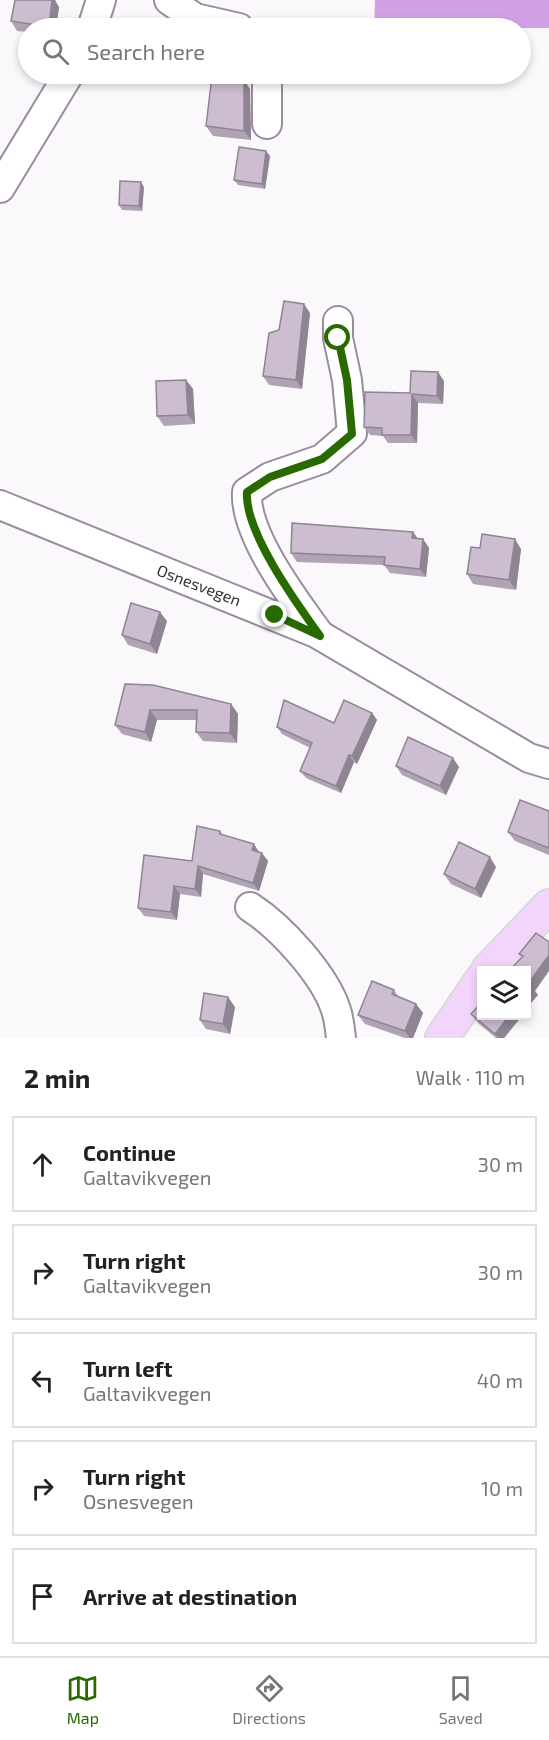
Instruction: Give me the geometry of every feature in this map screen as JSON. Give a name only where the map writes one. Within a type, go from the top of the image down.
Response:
[{"type":"main road","points":[[492,966],[549,906]]},
{"type":"main road","points":[[442,1038],[477,986]]},
{"type":"street","points":[[95,18],[101,0]]},
{"type":"street","points":[[170,0],[195,18]]},
{"type":"street","points":[[0,188],[63,84]]},
{"type":"street","points":[[267,84],[267,124]]},
{"type":"street","points":[[320,636],[278,573],[255,531],[246,506],[247,492],[270,477],[322,459],[352,434],[347,380],[338,338],[338,321]]},
{"type":"street","name":"Osnesvegen","points":[[0,505],[275,615],[320,636],[529,758],[549,764]]},
{"type":"street","points":[[250,907],[269,920],[311,968],[336,1009],[341,1038]]},
{"type":"shaded area","points":[[375,0],[549,0],[549,28],[531,28],[531,18],[374,18]]},
{"type":"building","points":[[15,0],[52,0],[50,18],[18,18],[18,22],[11,21]]},
{"type":"building","points":[[211,84],[244,84],[244,131],[206,126]]},
{"type":"building","points":[[239,147],[266,151],[262,184],[234,180]]},
{"type":"building","points":[[120,181],[141,182],[139,206],[119,205]]},
{"type":"building","points":[[284,301],[304,304],[296,380],[263,376],[269,333],[279,330]]},
{"type":"building","points":[[411,371],[438,372],[437,396],[412,394],[411,435],[382,435],[382,428],[364,427],[365,392],[410,393]]},
{"type":"building","points":[[186,380],[188,415],[157,416],[156,381]]},
{"type":"building","points":[[292,523],[413,532],[412,538],[423,539],[420,569],[384,565],[385,557],[291,553]]},
{"type":"building","points":[[482,534],[515,539],[509,580],[467,574],[471,547],[480,548]]},
{"type":"building","points":[[131,603],[160,612],[150,644],[122,635]]},
{"type":"building","points":[[125,684],[153,685],[231,704],[230,733],[196,732],[197,710],[150,710],[145,732],[115,725]]},
{"type":"building","points":[[284,700],[334,723],[344,700],[372,713],[352,756],[349,755],[336,786],[300,771],[312,743],[277,727]]},
{"type":"building","points":[[408,737],[453,758],[440,786],[396,766]]},
{"type":"building","points":[[520,800],[549,811],[549,848],[508,832]]},
{"type":"building","points":[[197,826],[220,831],[220,834],[254,844],[252,850],[262,853],[253,883],[198,866],[195,889],[174,886],[171,912],[138,908],[144,855],[192,861]]},
{"type":"building","points":[[459,842],[490,857],[475,889],[444,874]]},
{"type":"building","points":[[536,933],[549,942],[549,955],[531,980],[531,966],[514,966],[523,956],[519,954]]},
{"type":"building","points":[[372,981],[394,990],[392,994],[416,1004],[405,1031],[358,1015]]},
{"type":"building","points":[[204,993],[228,997],[223,1024],[200,1020]]},
{"type":"building","points":[[477,1007],[477,1019],[471,1014]]},
{"type":"building","points":[[478,1020],[506,1020],[495,1034]]},
{"type":"route","points":[[275,615],[320,636],[278,573],[255,531],[246,506],[247,492],[270,477],[322,459],[352,434],[347,380],[338,338]]}]
